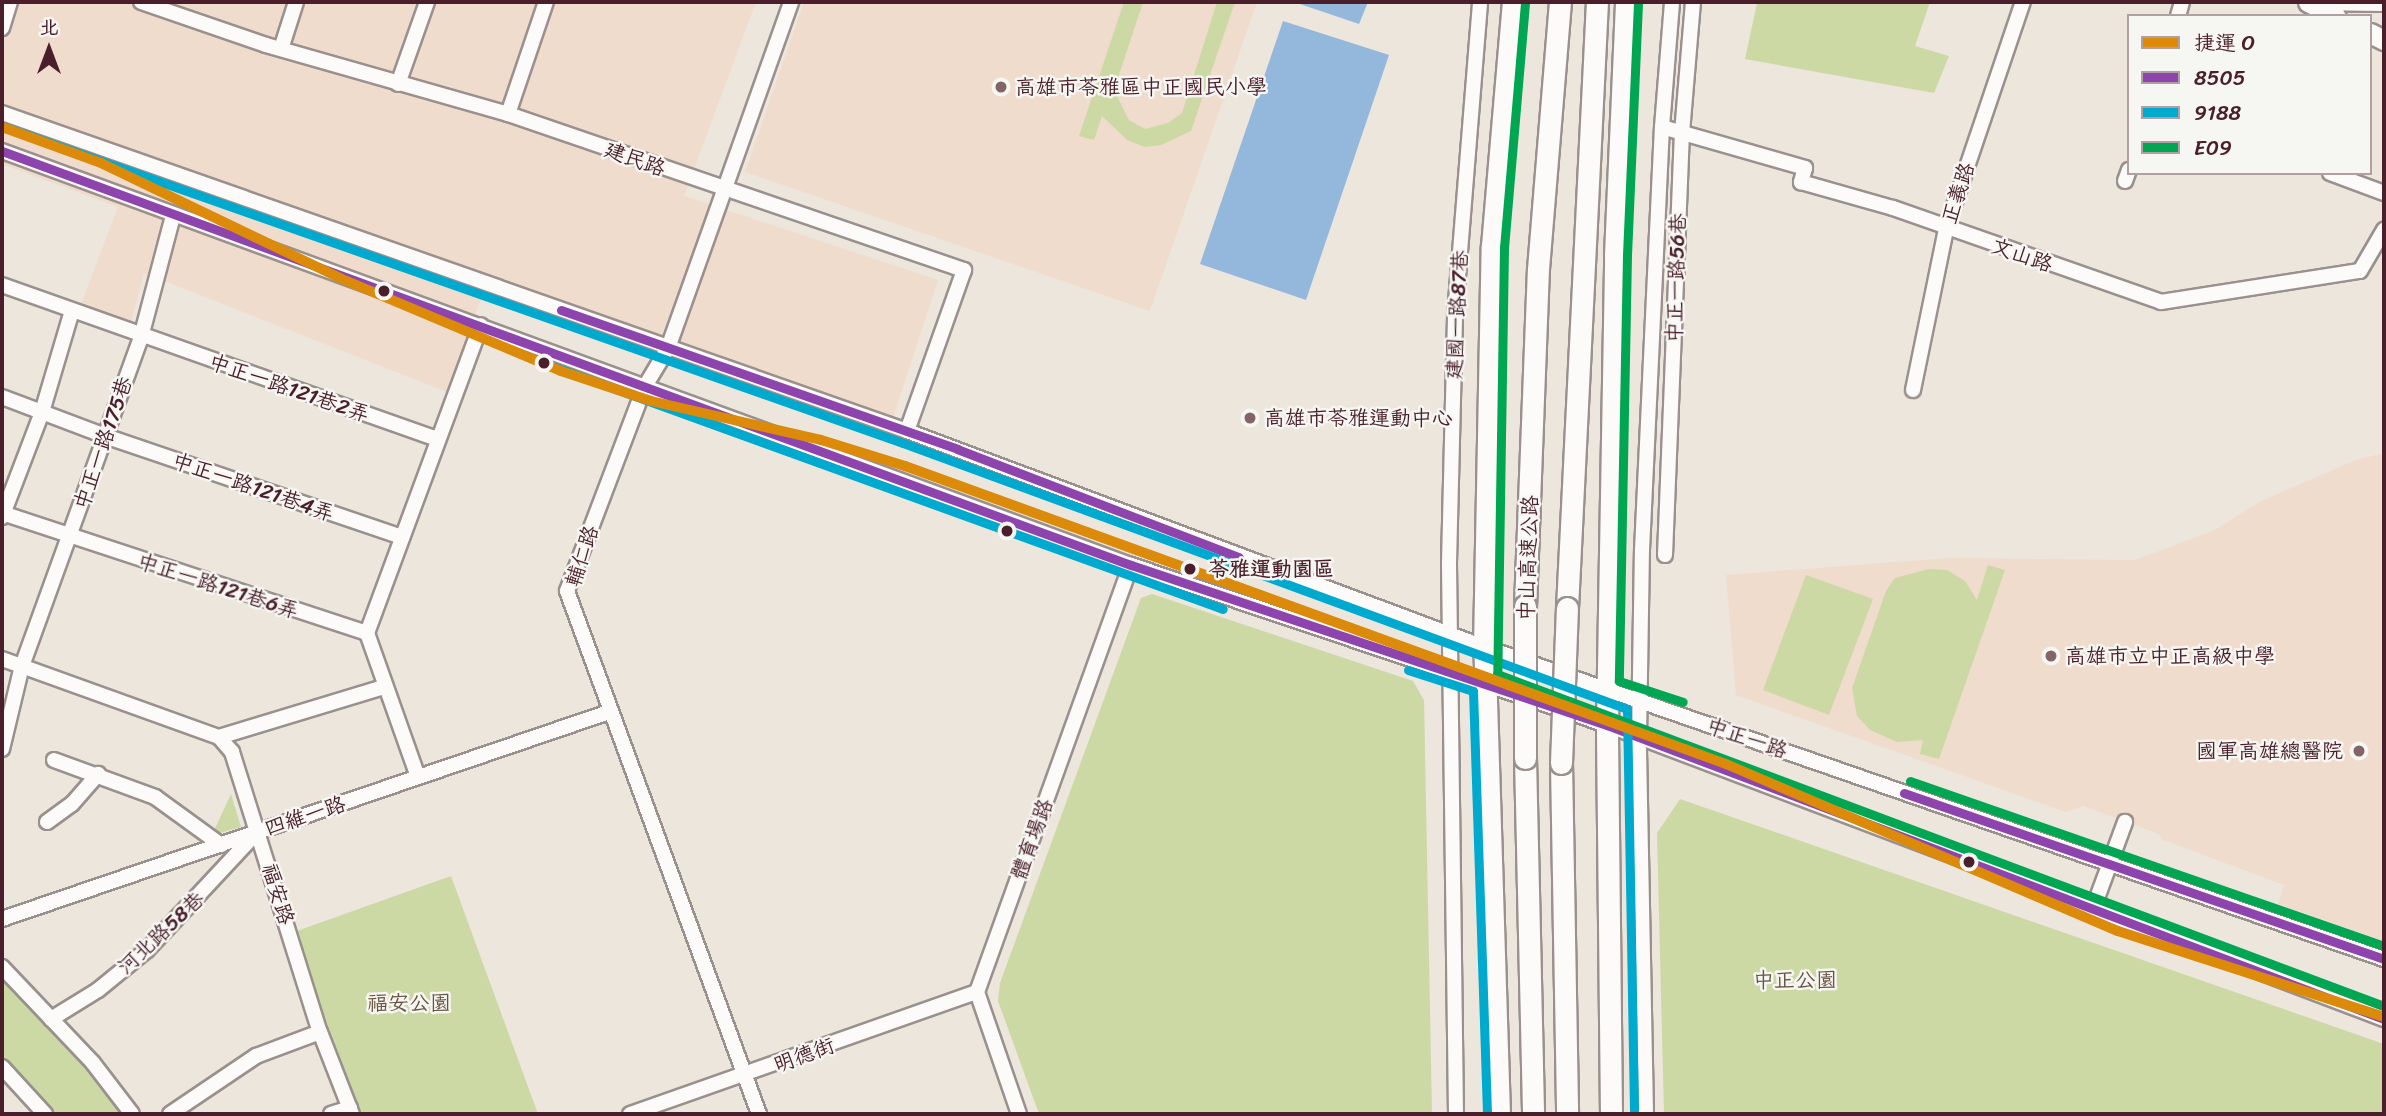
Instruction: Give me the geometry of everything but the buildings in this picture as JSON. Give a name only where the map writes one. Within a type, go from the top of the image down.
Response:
[{"type":"highway","points":[[1499,1114],[1484,647],[1492,246],[1513,2]]},
{"type":"highway","name":"中山高速公路","points":[[1533,1114],[1525,758],[1525,606],[1538,269],[1560,2]]},
{"type":"highway","name":"中山高速公路","points":[[1567,1114],[1561,763],[1597,2]]},
{"type":"highway","points":[[1611,1114],[1606,725],[1615,254],[1626,2]]},
{"type":"main road","points":[[2309,2],[2332,14]]},
{"type":"street","points":[[2,28],[10,2]]},
{"type":"street","points":[[281,49],[296,2]]},
{"type":"street","points":[[398,84],[427,2]]},
{"type":"street","points":[[508,114],[546,2]]},
{"type":"street","name":"輔仁路","points":[[759,1114],[747,1076],[705,978],[567,591],[644,388],[668,348],[792,2]]},
{"type":"street","name":"建國一路87巷","points":[[1457,1114],[1450,670],[1455,314],[1480,2]]},
{"type":"street","points":[[1646,1114],[1639,700],[1662,127],[1672,2]]},
{"type":"street","name":"中正一路56巷","points":[[1665,555],[1682,133],[1693,2]]},
{"type":"street","name":"正義路","points":[[1913,390],[1946,229],[2023,2]]},
{"type":"street","points":[[2309,2],[2384,4]]},
{"type":"street","name":"建民路","points":[[146,3],[281,49],[508,114],[964,270],[907,431]]},
{"type":"street","name":"中正一路","points":[[2,113],[907,431],[1484,647],[2384,960]]},
{"type":"street","name":"文山路","points":[[1662,127],[1805,168],[1801,182],[1893,208],[1946,229],[2161,302],[2360,271],[2384,230]]},
{"type":"street","name":"中正一路","points":[[3,157],[481,325],[644,388],[1131,565],[1450,670],[1606,725],[2384,1020]]},
{"type":"street","points":[[2335,175],[2384,193]]},
{"type":"street","name":"中正一路175巷","points":[[2,750],[22,666],[141,337],[173,216]]},
{"type":"street","name":"中正一路121巷2弄","points":[[2,285],[141,337],[438,439]]},
{"type":"street","points":[[2,514],[42,412],[72,311]]},
{"type":"street","points":[[418,777],[367,634],[481,325]]},
{"type":"street","name":"中正一路121巷4弄","points":[[2,397],[105,436],[402,537]]},
{"type":"street","name":"中正一路121巷6弄","points":[[2,514],[367,634]]},
{"type":"street","name":"體育場路","points":[[977,992],[1131,565]]},
{"type":"street","points":[[2,659],[219,737],[384,687]]},
{"type":"street","name":"四維一路","points":[[2,919],[609,712]]},
{"type":"street","name":"福安路","points":[[219,737],[232,752],[320,1032],[351,1111]]},
{"type":"street","points":[[54,760],[155,797],[221,845]]},
{"type":"street","points":[[47,822],[72,804],[98,774]]},
{"type":"street","points":[[2093,909],[2125,822]]},
{"type":"street","name":"河北路58巷","points":[[51,1019],[98,990],[147,950],[259,831]]},
{"type":"street","points":[[2,967],[93,1063],[132,1114]]},
{"type":"street","points":[[977,992],[1019,1114]]},
{"type":"street","name":"明德街","points":[[632,1114],[747,1076],[977,992]]},
{"type":"street","points":[[170,1114],[257,1056],[320,1032]]},
{"type":"street","points":[[2,1067],[45,1114]]},
{"type":"street","points":[[331,1114],[351,1111]]},
{"type":"shaded area","points":[[2,2],[756,2],[684,196],[938,280],[888,433],[484,291],[447,392],[144,273],[130,326],[81,304],[118,207],[2,164]]},
{"type":"shaded area","name":"高雄市苓雅區中正國民小學","points":[[804,2],[1257,2],[1150,311],[745,172]]},
{"type":"shaded area","name":"高雄市立中正高級中學","points":[[2384,453],[2384,941],[2278,904],[2284,885],[2161,839],[2159,834],[2083,806],[2066,812],[1736,695],[1726,575],[1950,558],[2135,560],[2213,531],[2261,501],[2356,460]]},
{"type":"green space","points":[[1124,2],[1143,2],[1114,90],[1129,120],[1145,129],[1168,123],[1182,113],[1217,2],[1235,2],[1191,131],[1161,145],[1145,147],[1127,140],[1102,116],[1094,140],[1079,136]]},
{"type":"green space","points":[[1930,2],[1915,46],[1949,56],[1934,93],[1745,59],[1757,3]]},
{"type":"green space","points":[[1988,565],[2005,570],[1939,759],[1920,754],[1923,740],[1897,742],[1870,730],[1857,716],[1852,688],[1886,591],[1895,578],[1929,569],[1947,570],[1965,581],[1977,600]]},
{"type":"green space","points":[[1806,575],[1873,599],[1829,715],[1763,690]]},
{"type":"green space","points":[[1152,594],[1413,681],[1424,700],[1432,1114],[1039,1114],[998,1001],[1000,983],[1141,598]]},
{"type":"green space","points":[[231,794],[241,827],[212,835]]},
{"type":"green space","name":"中正公園","points":[[1680,799],[2384,1044],[2384,1114],[1664,1114],[1657,833]]},
{"type":"green space","name":"福安公園","points":[[451,876],[538,1114],[360,1114],[294,932]]},
{"type":"green space","points":[[2,977],[86,1065],[124,1114],[54,1114],[2,1056]]},
{"type":"water","points":[[1294,2],[1368,2],[1359,24]]},
{"type":"water","points":[[1283,21],[1389,55],[1306,300],[1200,264]]},
{"type":"metro line","name":"O","points":[[2,127],[101,163],[342,279],[561,371],[651,401],[821,440],[905,466],[1726,764],[2118,931],[2384,1017]]},
{"type":"transit line","name":"E09","points":[[1525,3],[1504,247],[1497,674],[2384,1006]]},
{"type":"transit line","name":"E09","points":[[1638,3],[1627,255],[1619,681],[1683,702]]},
{"type":"transit line","name":"9188","points":[[2,126],[903,443],[1627,709],[1634,1114]]},
{"type":"transit line","name":"8505","points":[[2,151],[1131,565],[1607,725],[2384,1019]]},
{"type":"transit line","name":"8505","points":[[561,310],[957,449],[1239,557]]},
{"type":"transit line","name":"9188","points":[[541,362],[1223,609]]},
{"type":"transit line","name":"9188","points":[[1408,670],[1473,691],[1487,1114]]},
{"type":"transit line","name":"E09","points":[[1910,781],[2384,946]]},
{"type":"transit line","name":"8505","points":[[1904,793],[2384,959]]},
{"type":"place","name":"高雄市苓雅區中正國民小學","points":[[1001,87]]},
{"type":"place","name":"高雄市苓雅運動中心","points":[[1250,418]]},
{"type":"place","name":"苓雅運動園區","points":[[1190,569]]},
{"type":"place","name":"高雄市立中正高級中學","points":[[2051,656]]},
{"type":"place","name":"國軍高雄總醫院","points":[[2359,751]]}]
